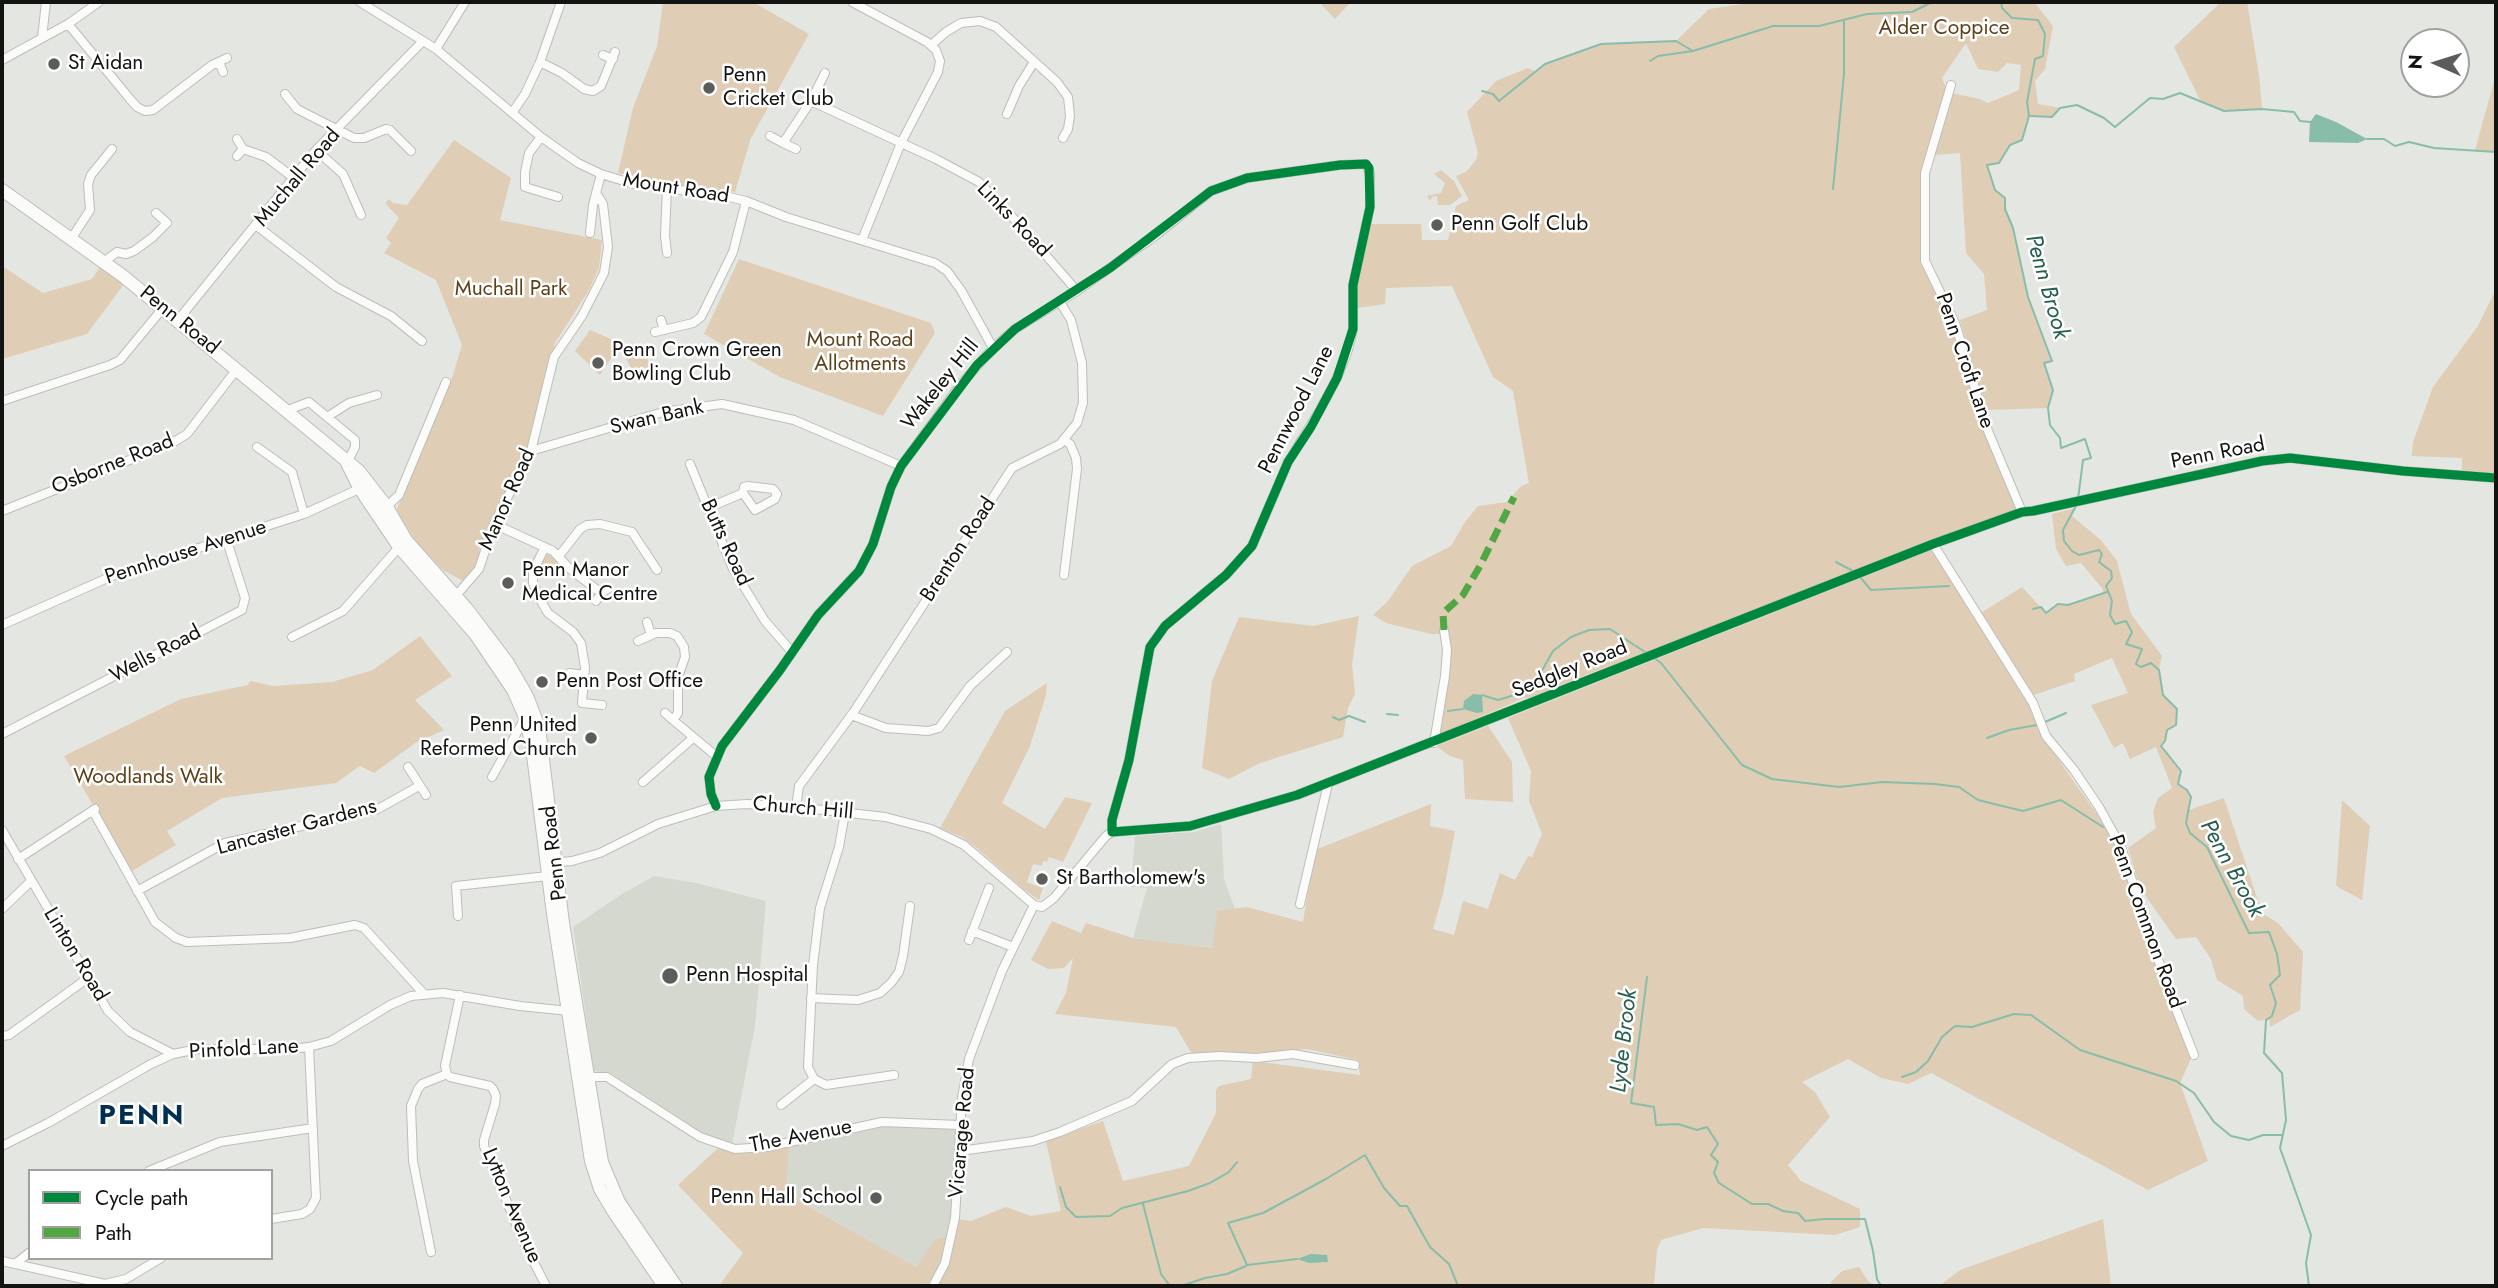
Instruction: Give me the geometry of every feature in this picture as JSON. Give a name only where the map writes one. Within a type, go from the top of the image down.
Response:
[{"type":"highway","name":"Penn Road","points":[[2,190],[104,262],[163,308],[288,410],[347,463],[452,600],[513,690],[525,717],[532,747],[550,867],[568,952],[591,1161],[600,1189],[613,1212],[664,1286]]},
{"type":"highway","name":"Penn Road","points":[[382,511],[399,547],[483,629],[508,663],[527,696],[536,717],[544,751],[550,867]]},
{"type":"highway","name":"Penn Road","points":[[583,1077],[609,1183],[676,1286]]},
{"type":"street","points":[[42,38],[46,2]]},
{"type":"street","points":[[2,60],[68,24],[99,2]]},
{"type":"street","name":"Mount Road","points":[[359,2],[436,49],[541,137],[578,163],[601,174],[634,184],[746,201],[786,217],[920,257],[947,271],[961,290],[993,348]]},
{"type":"street","points":[[436,49],[465,2]]},
{"type":"street","points":[[512,113],[525,94],[540,62],[561,2]]},
{"type":"street","points":[[852,2],[930,45],[939,55],[940,66],[901,143],[862,240]]},
{"type":"street","points":[[930,45],[961,23],[980,21],[996,27],[1057,82],[1068,97],[1070,116],[1068,130],[1063,138]]},
{"type":"street","points":[[68,24],[137,107],[145,111],[153,110],[223,60],[223,72]]},
{"type":"street","name":"Muchall Road","points":[[178,320],[316,150],[423,41]]},
{"type":"street","points":[[540,62],[562,73],[584,89],[593,91],[601,86],[614,55],[603,55]]},
{"type":"street","points":[[1007,114],[1034,62]]},
{"type":"street","points":[[783,143],[811,101],[825,73]]},
{"type":"street","points":[[811,78],[820,83]]},
{"type":"street","name":"Penn Croft Lane","points":[[1951,85],[1925,173],[1925,261],[1955,323],[1988,431],[2022,512]]},
{"type":"street","points":[[285,94],[297,109],[354,138],[364,138],[386,128],[411,152]]},
{"type":"street","name":"Links Road","points":[[811,101],[979,182],[1027,232],[1077,291]]},
{"type":"street","points":[[770,136],[796,149]]},
{"type":"street","points":[[541,137],[529,153],[525,187],[558,197]]},
{"type":"street","points":[[237,139],[240,152],[266,157],[294,178]]},
{"type":"street","points":[[71,239],[90,210],[90,175],[112,149]]},
{"type":"street","points":[[316,150],[343,174],[361,215]]},
{"type":"street","name":"Wakeley Hill","points":[[716,806],[709,777],[716,756],[818,615],[866,561],[891,487],[901,466],[955,393],[993,348],[1015,329],[1077,291],[1155,236],[1212,191],[1247,178],[1366,164]]},
{"type":"street","name":"Pennwood Lane","points":[[1112,832],[1112,820],[1129,760],[1150,647],[1165,626],[1226,575],[1252,546],[1288,462],[1321,410],[1348,350],[1353,329],[1353,285],[1370,207],[1370,173],[1366,164]]},
{"type":"street","points":[[590,233],[601,174]]},
{"type":"street","points":[[667,188],[667,253]]},
{"type":"street","name":"Manor Road","points":[[452,600],[479,569],[494,524],[531,451],[554,357],[582,316],[604,273],[608,247],[603,204],[596,193]]},
{"type":"street","points":[[661,320],[660,331],[692,323],[701,317],[733,252],[746,201]]},
{"type":"street","points":[[104,262],[117,253],[134,251],[153,237],[167,223],[156,212]]},
{"type":"street","points":[[592,215],[604,216]]},
{"type":"street","points":[[257,226],[336,287],[416,330],[422,341]]},
{"type":"street","name":"Brenton Road","points":[[796,807],[800,786],[851,715],[1013,468],[1057,446],[1071,434],[1082,413],[1084,387],[1078,341],[1071,320],[1060,302]]},
{"type":"street","points":[[2,401],[120,360],[163,308]]},
{"type":"street","name":"Osborne Road","points":[[2,510],[172,443],[187,434],[237,369]]},
{"type":"street","points":[[382,511],[399,495],[446,382]]},
{"type":"street","points":[[327,417],[349,403],[377,395]]},
{"type":"street","points":[[288,410],[309,402],[355,439],[355,447],[347,463]]},
{"type":"street","name":"Swan Bank","points":[[531,451],[663,412],[722,404],[794,420],[901,466]]},
{"type":"street","points":[[1063,578],[1077,470],[1076,458],[1070,444],[1064,440]]},
{"type":"street","points":[[257,447],[292,472],[304,514]]},
{"type":"street","name":"Penn Road","points":[[2033,511],[2262,461],[2290,458],[2496,478]]},
{"type":"street","name":"Butts Road","points":[[690,464],[733,569],[765,621],[792,652]]},
{"type":"street","name":"Pennhouse Avenue","points":[[2,625],[112,576],[304,514],[364,485]]},
{"type":"street","points":[[708,508],[743,493]]},
{"type":"street","name":"Sedgley Road","points":[[1112,832],[1190,826],[1328,784],[1933,544],[2022,512],[2033,511]]},
{"type":"street","points":[[494,524],[559,556],[569,568],[602,594]]},
{"type":"street","points":[[559,556],[580,529],[587,525],[600,524],[632,532],[657,570]]},
{"type":"street","name":"Wells Road","points":[[2,734],[242,610],[245,597],[226,538]]},
{"type":"street","name":"Penn Common Road","points":[[1933,544],[2033,703],[2046,736],[2099,807],[2121,847],[2167,986],[2194,1055]]},
{"type":"street","points":[[292,637],[348,607],[399,547]]},
{"type":"street","points":[[545,547],[533,571],[533,583],[548,613],[579,639],[584,659],[582,703],[602,705]]},
{"type":"street","points":[[647,622],[651,635]]},
{"type":"street","points":[[1434,743],[1445,676],[1447,650],[1444,630]]},
{"type":"street","points":[[301,633],[305,643]]},
{"type":"street","points":[[638,641],[651,635],[673,634],[684,647],[685,657],[678,677],[678,713],[673,720]]},
{"type":"street","points":[[851,715],[886,728],[928,731],[939,728],[970,686],[1007,652]]},
{"type":"street","points":[[570,673],[584,675]]},
{"type":"street","points":[[664,713],[716,756]]},
{"type":"street","points":[[492,777],[525,717]]},
{"type":"street","points":[[643,782],[657,764],[693,738]]},
{"type":"street","points":[[408,767],[426,795]]},
{"type":"street","points":[[1300,904],[1328,784]]},
{"type":"street","name":"Lancaster Gardens","points":[[137,891],[225,843],[378,808],[419,786]]},
{"type":"street","name":"Church Hill","points":[[458,916],[456,886],[550,867],[600,853],[658,824],[716,806],[747,804],[796,807],[909,822],[948,837],[979,856],[1038,906]]},
{"type":"street","points":[[18,859],[95,810],[155,922],[167,933],[187,942],[290,938],[355,925],[364,928],[424,994]]},
{"type":"street","points":[[845,813],[839,847],[820,908],[807,1060],[814,1079],[826,1085],[894,1075]]},
{"type":"street","name":"Linton Road","points":[[2,830],[108,1011],[122,1026],[173,1054]]},
{"type":"street","name":"Vicarage Road","points":[[933,1286],[945,1264],[952,1238],[964,1080],[969,1059],[1013,947],[1038,906],[1054,898],[1112,832]]},
{"type":"street","points":[[2,909],[31,881]]},
{"type":"street","points":[[975,892],[987,892],[971,936],[1013,947]]},
{"type":"street","points":[[811,999],[858,1000],[880,993],[891,983],[899,972],[903,956],[909,910],[898,913]]},
{"type":"street","points":[[2,1036],[9,1035],[88,978]]},
{"type":"street","name":"Pinfold Lane","points":[[2,1146],[173,1054],[198,1049],[291,1049],[309,1046],[338,1037],[400,999],[424,994],[460,995],[520,1006],[573,1011]]},
{"type":"street","points":[[431,1252],[413,1161],[411,1106],[422,1084],[447,1074],[445,1066],[460,995]]},
{"type":"street","points":[[273,1219],[302,1214],[310,1209],[317,1194],[309,1046]]},
{"type":"street","points":[[960,1151],[1033,1141],[1060,1132],[1132,1101],[1172,1064],[1188,1058],[1293,1055],[1354,1065]]},
{"type":"street","name":"Lytton Avenue","points":[[447,1074],[490,1086],[494,1091],[495,1104],[484,1146],[523,1241],[546,1286]]},
{"type":"street","name":"The Avenue","points":[[583,1077],[610,1078],[700,1137],[735,1149],[767,1147],[881,1122],[960,1125]]},
{"type":"street","points":[[884,1077],[885,1086]]},
{"type":"street","points":[[781,1105],[793,1101],[814,1079]]},
{"type":"street","points":[[154,1169],[220,1142],[313,1128]]},
{"type":"street","points":[[15,1264],[28,1254]]},
{"type":"street","points":[[2,1261],[105,1284],[126,1279],[158,1260]]},
{"type":"shaded area","points":[[2316,114],[2367,139],[2358,143],[2309,142],[2310,122]]},
{"type":"shaded area","points":[[1473,694],[1482,695],[1483,712],[1463,709],[1464,701]]},
{"type":"shaded area","points":[[1221,824],[1224,879],[1235,909],[1217,912],[1212,948],[1133,938],[1147,888],[1131,887],[1135,836],[1195,832]]},
{"type":"shaded area","name":"Penn Hospital","points":[[654,876],[696,883],[766,901],[755,1026],[732,1144],[708,1136],[611,1073],[594,1071],[573,927]]},
{"type":"shaded area","name":"Penn Hall School","points":[[887,1126],[957,1128],[952,1222],[946,1248],[933,1277],[802,1202],[787,1185],[789,1147]]},
{"type":"shaded area","points":[[1311,1254],[1327,1255],[1328,1262],[1309,1263],[1297,1259]]},
{"type":"green space","points":[[663,2],[753,2],[809,34],[751,138],[735,192],[669,185],[618,173],[633,108],[657,46]]},
{"type":"green space","points":[[1319,2],[1351,2],[1335,19]]},
{"type":"green space","name":"Alder Coppice","points":[[1757,2],[2034,2],[2053,26],[2045,69],[2035,81],[2038,104],[2060,108],[2052,117],[2029,116],[2022,140],[2010,145],[1999,163],[1987,165],[1995,190],[2005,198],[2005,209],[2013,228],[2028,296],[2052,361],[2044,364],[2053,390],[2048,408],[1986,410],[1960,320],[1987,310],[1984,274],[1966,253],[1960,153],[1935,155],[1951,93],[1988,103],[2019,90],[2021,65],[2007,63],[1998,72],[1978,69],[1966,43],[1942,78],[1946,88],[1923,169],[1920,263],[1951,323],[1986,437],[2017,510],[1644,655],[1524,698],[1439,735],[1448,686],[1448,630],[1431,634],[1386,623],[1373,615],[1388,601],[1412,566],[1451,546],[1478,506],[1507,502],[1521,486],[1529,483],[1513,391],[1493,377],[1452,286],[1386,288],[1385,304],[1357,308],[1357,288],[1369,224],[1421,224],[1422,240],[1448,240],[1456,206],[1469,200],[1456,176],[1466,172],[1478,153],[1467,112],[1496,81],[1528,68],[1536,72],[1545,64],[1601,44],[1676,41],[1709,9]]},
{"type":"green space","points":[[2221,2],[2247,2],[2262,109],[2224,111],[2201,102],[2174,47]]},
{"type":"green space","points":[[2496,37],[2496,152],[2475,150],[2495,78]]},
{"type":"green space","name":"Muchall Park","points":[[454,140],[511,178],[500,220],[602,240],[599,268],[589,290],[555,343],[533,437],[480,546],[478,563],[465,582],[443,570],[417,543],[396,511],[452,378],[462,345],[436,280],[384,253],[391,243],[386,238],[399,218],[385,203],[389,199],[393,203],[407,205]]},
{"type":"green space","points":[[1441,170],[1454,181],[1462,196],[1450,205],[1438,205],[1437,196],[1430,201],[1427,196],[1441,193],[1445,183],[1434,174]]},
{"type":"green space","name":"Mount Road Allotments","points":[[739,259],[931,323],[935,333],[883,416],[780,377],[704,334]]},
{"type":"green space","points":[[2,266],[43,293],[92,279],[100,267],[124,284],[87,334],[2,359]]},
{"type":"green space","points":[[2496,289],[2494,473],[2462,471],[2462,458],[2412,456],[2413,442],[2433,387],[2478,326]]},
{"type":"green space","name":"Penn Crown Green Bowling Club","points":[[590,330],[621,343],[600,375],[575,351]]},
{"type":"green space","points":[[645,346],[649,368],[632,370],[623,353],[639,359]]},
{"type":"green space","points":[[2076,508],[2072,516],[2101,540],[2117,561],[2131,614],[2162,656],[2159,670],[2163,695],[2177,709],[2176,725],[2167,730],[2162,746],[2181,771],[2178,784],[2187,790],[2191,797],[2189,810],[2224,798],[2262,913],[2278,923],[2303,952],[2300,1010],[2270,1027],[2269,1019],[2258,1021],[2244,1009],[2243,996],[2217,980],[2211,959],[2196,937],[2176,939],[2140,888],[2128,848],[2156,828],[2153,812],[2158,798],[2172,788],[2156,747],[2130,759],[2123,743],[2114,748],[2091,705],[2128,693],[2112,658],[2074,674],[2075,681],[2034,695],[1981,613],[2022,587],[2046,613],[2058,604],[2069,605],[2104,594],[2081,563],[2066,566],[2056,549],[2052,514]]},
{"type":"green space","points":[[1932,550],[2028,699],[2041,735],[2120,847],[2192,1056],[2180,1083],[2208,1161],[2148,1190],[1931,1073],[1908,1084],[1881,1078],[1848,1059],[1802,1082],[1815,1092],[1830,1117],[1788,1165],[1801,1181],[1860,1209],[1860,1227],[1835,1235],[1703,1228],[1661,1240],[1657,1250],[1654,1286],[937,1286],[949,1263],[958,1219],[971,1221],[1006,1207],[1031,1216],[1061,1211],[1046,1141],[1103,1121],[1123,1181],[1189,1166],[1216,1113],[1216,1090],[1219,1086],[1251,1079],[1253,1061],[1360,1075],[1358,1060],[1307,1049],[1192,1054],[1176,1027],[1055,1014],[1066,993],[1073,958],[1064,968],[1048,969],[1031,960],[1052,921],[1081,933],[1086,923],[1133,938],[1212,948],[1217,911],[1247,907],[1303,922],[1315,850],[1431,804],[1430,826],[1455,831],[1433,929],[1454,935],[1463,901],[1488,909],[1500,873],[1515,880],[1528,856],[1532,857],[1542,834],[1529,801],[1531,771],[1508,718]]},
{"type":"green space","points":[[545,555],[550,555],[560,566],[535,572]]},
{"type":"green space","points":[[1359,616],[1352,664],[1355,694],[1348,708],[1343,737],[1260,763],[1229,779],[1202,768],[1212,681],[1239,617],[1313,626]]},
{"type":"green space","name":"Woodlands Walk","points":[[420,636],[452,676],[415,700],[444,730],[415,743],[374,773],[360,766],[336,783],[222,798],[167,831],[176,845],[132,871],[64,756],[181,699],[248,685],[250,681],[273,686],[332,682],[373,670]]},
{"type":"green space","points":[[1047,683],[1046,695],[1030,746],[1002,803],[1045,829],[1065,797],[1092,803],[1063,862],[1049,857],[1047,862],[1043,861],[1042,866],[1033,864],[1027,882],[1043,888],[1039,900],[962,837],[940,828],[1005,711]]},
{"type":"green space","points":[[1488,726],[1512,762],[1513,802],[1465,799],[1463,760],[1450,756],[1436,746]]},
{"type":"green space","points":[[2342,800],[2370,826],[2362,900],[2336,886]]},
{"type":"green space","points":[[789,1147],[787,1185],[801,1202],[916,1267],[935,1240],[949,1236],[933,1277],[926,1286],[719,1286],[743,1253],[678,1185],[717,1149],[757,1153]]},
{"type":"green space","points":[[2103,1219],[2111,1286],[1939,1286],[1960,1270]]},
{"type":"green space","points":[[1859,1267],[1868,1281],[1875,1286],[1839,1286],[1830,1283],[1842,1271]]},
{"type":"waterway","points":[[1482,91],[1493,94],[1499,101],[1545,64],[1601,44],[1676,41],[1693,51],[1773,26],[1819,26],[1867,14],[1912,12],[1932,2]]},
{"type":"waterway","name":"Penn Brook","points":[[2001,2],[2002,8],[2012,18],[2038,20],[2045,34],[2043,56],[2035,59],[2027,102],[2029,116],[2022,140],[2010,145],[1999,163],[1987,165],[1995,190],[2005,198],[2005,209],[2013,228],[2028,297],[2052,361],[2044,363],[2053,390],[2048,408],[2050,425],[2060,438],[2061,448],[2085,439],[2091,458],[2083,460],[2078,499]]},
{"type":"waterway","points":[[1833,189],[1844,74],[1844,20]]},
{"type":"waterway","points":[[1650,61],[1658,56],[1693,51]]},
{"type":"waterway","points":[[2031,116],[2052,117],[2060,108],[2077,105],[2104,118],[2115,127],[2150,98],[2163,99],[2180,93],[2224,111],[2262,109],[2294,112],[2300,121],[2310,122]]},
{"type":"waterway","points":[[2367,139],[2384,139],[2395,146],[2409,142],[2434,148],[2496,152]]},
{"type":"waterway","name":"Penn Brook","points":[[2077,504],[2063,530],[2064,541],[2079,555],[2099,550],[2102,554],[2099,562],[2111,571],[2112,578],[2106,586],[2112,601],[2110,615],[2115,624],[2126,621],[2132,632],[2126,644],[2142,649],[2136,664],[2141,667],[2151,663],[2159,670],[2163,695],[2177,709],[2176,725],[2167,730],[2161,746],[2181,771],[2178,784],[2187,790],[2191,797],[2186,823],[2190,833],[2207,847],[2249,933],[2269,932],[2277,954],[2280,975],[2270,985],[2276,1003],[2272,1016],[2266,1020],[2264,1053],[2282,1073],[2286,1120],[2280,1148],[2311,1235],[2306,1263],[2309,1286]]},
{"type":"waterway","points":[[1836,562],[1853,571]]},
{"type":"waterway","points":[[1860,577],[1871,590],[1949,586]]},
{"type":"waterway","points":[[2033,609],[2041,607],[2046,613],[2058,604],[2068,605],[2107,592]]},
{"type":"waterway","points":[[1482,695],[1498,700],[1531,690],[1553,651],[1571,637],[1589,630],[1610,629],[1648,654]]},
{"type":"waterway","points":[[1653,657],[1661,663],[1742,765],[1772,779],[1839,787],[1882,782],[1959,787],[1978,800],[2023,811],[2061,800],[2103,827]]},
{"type":"waterway","points":[[1448,711],[1463,709]]},
{"type":"waterway","points":[[2045,722],[2066,713]]},
{"type":"waterway","points":[[1387,714],[1398,715]]},
{"type":"waterway","points":[[1333,717],[1339,720],[1349,716],[1365,722]]},
{"type":"waterway","points":[[1987,738],[2009,730],[2037,725]]},
{"type":"waterway","name":"Lyde Brook","points":[[1647,977],[1631,1103],[1654,1107],[1656,1125],[1678,1124],[1697,1130],[1707,1127],[1718,1144],[1711,1155],[1718,1162],[1714,1173],[1719,1183],[1752,1204],[1768,1204],[1783,1211],[1798,1213],[1805,1221],[1865,1219],[1877,1279],[1881,1286]]},
{"type":"waterway","points":[[1902,1077],[1916,1072],[1928,1061],[1942,1037],[1955,1026],[1972,1027],[2014,1014],[2031,1015],[2080,1050],[2176,1081],[2194,1093],[2214,1122],[2231,1136],[2249,1140],[2263,1135],[2282,1135]]},
{"type":"waterway","points":[[1297,1259],[1247,1265],[1228,1223],[1263,1213],[1365,1155],[1384,1188],[1400,1206],[1407,1206],[1430,1247],[1449,1264],[1458,1286]]},
{"type":"waterway","points":[[1060,1187],[1066,1207],[1076,1217],[1110,1216],[1122,1208],[1210,1183],[1229,1172],[1237,1162]]},
{"type":"waterway","points":[[1143,1204],[1161,1274],[1170,1286]]},
{"type":"waterway","points":[[1181,1286],[1246,1266]]},
{"type":"marked path","points":[[1444,630],[1443,613],[1463,595],[1514,497]]},
{"type":"cycle path","points":[[716,806],[709,777],[722,746],[818,615],[859,571],[873,544],[891,487],[901,466],[977,365],[1015,329],[1110,268],[1211,191],[1247,178],[1340,165],[1366,164],[1369,168],[1370,207],[1353,285],[1353,329],[1337,378],[1311,427],[1288,462],[1252,546],[1226,575],[1165,626],[1150,647],[1129,760],[1112,820],[1112,832],[1190,826],[1297,795],[1933,544],[2022,512],[2262,461],[2290,458],[2496,478]]},
{"type":"place","name":"St Aidan","points":[[54,64]]},
{"type":"place","name":"Penn Cricket Club","points":[[709,88]]},
{"type":"place","name":"Penn Golf Club","points":[[1437,225]]},
{"type":"place","name":"Penn Crown Green Bowling Club","points":[[598,363]]},
{"type":"place","name":"Penn Manor Medical Centre","points":[[508,583]]},
{"type":"place","name":"Penn Post Office","points":[[542,682]]},
{"type":"place","name":"Penn United Reformed Church","points":[[591,738]]},
{"type":"place","name":"St Bartholomew's","points":[[1042,879]]},
{"type":"place","name":"Penn Hospital","points":[[670,976]]},
{"type":"place","name":"Penn Hall School","points":[[876,1198]]},
{"type":"district","name":"PENN","points":[[142,1117]]}]
